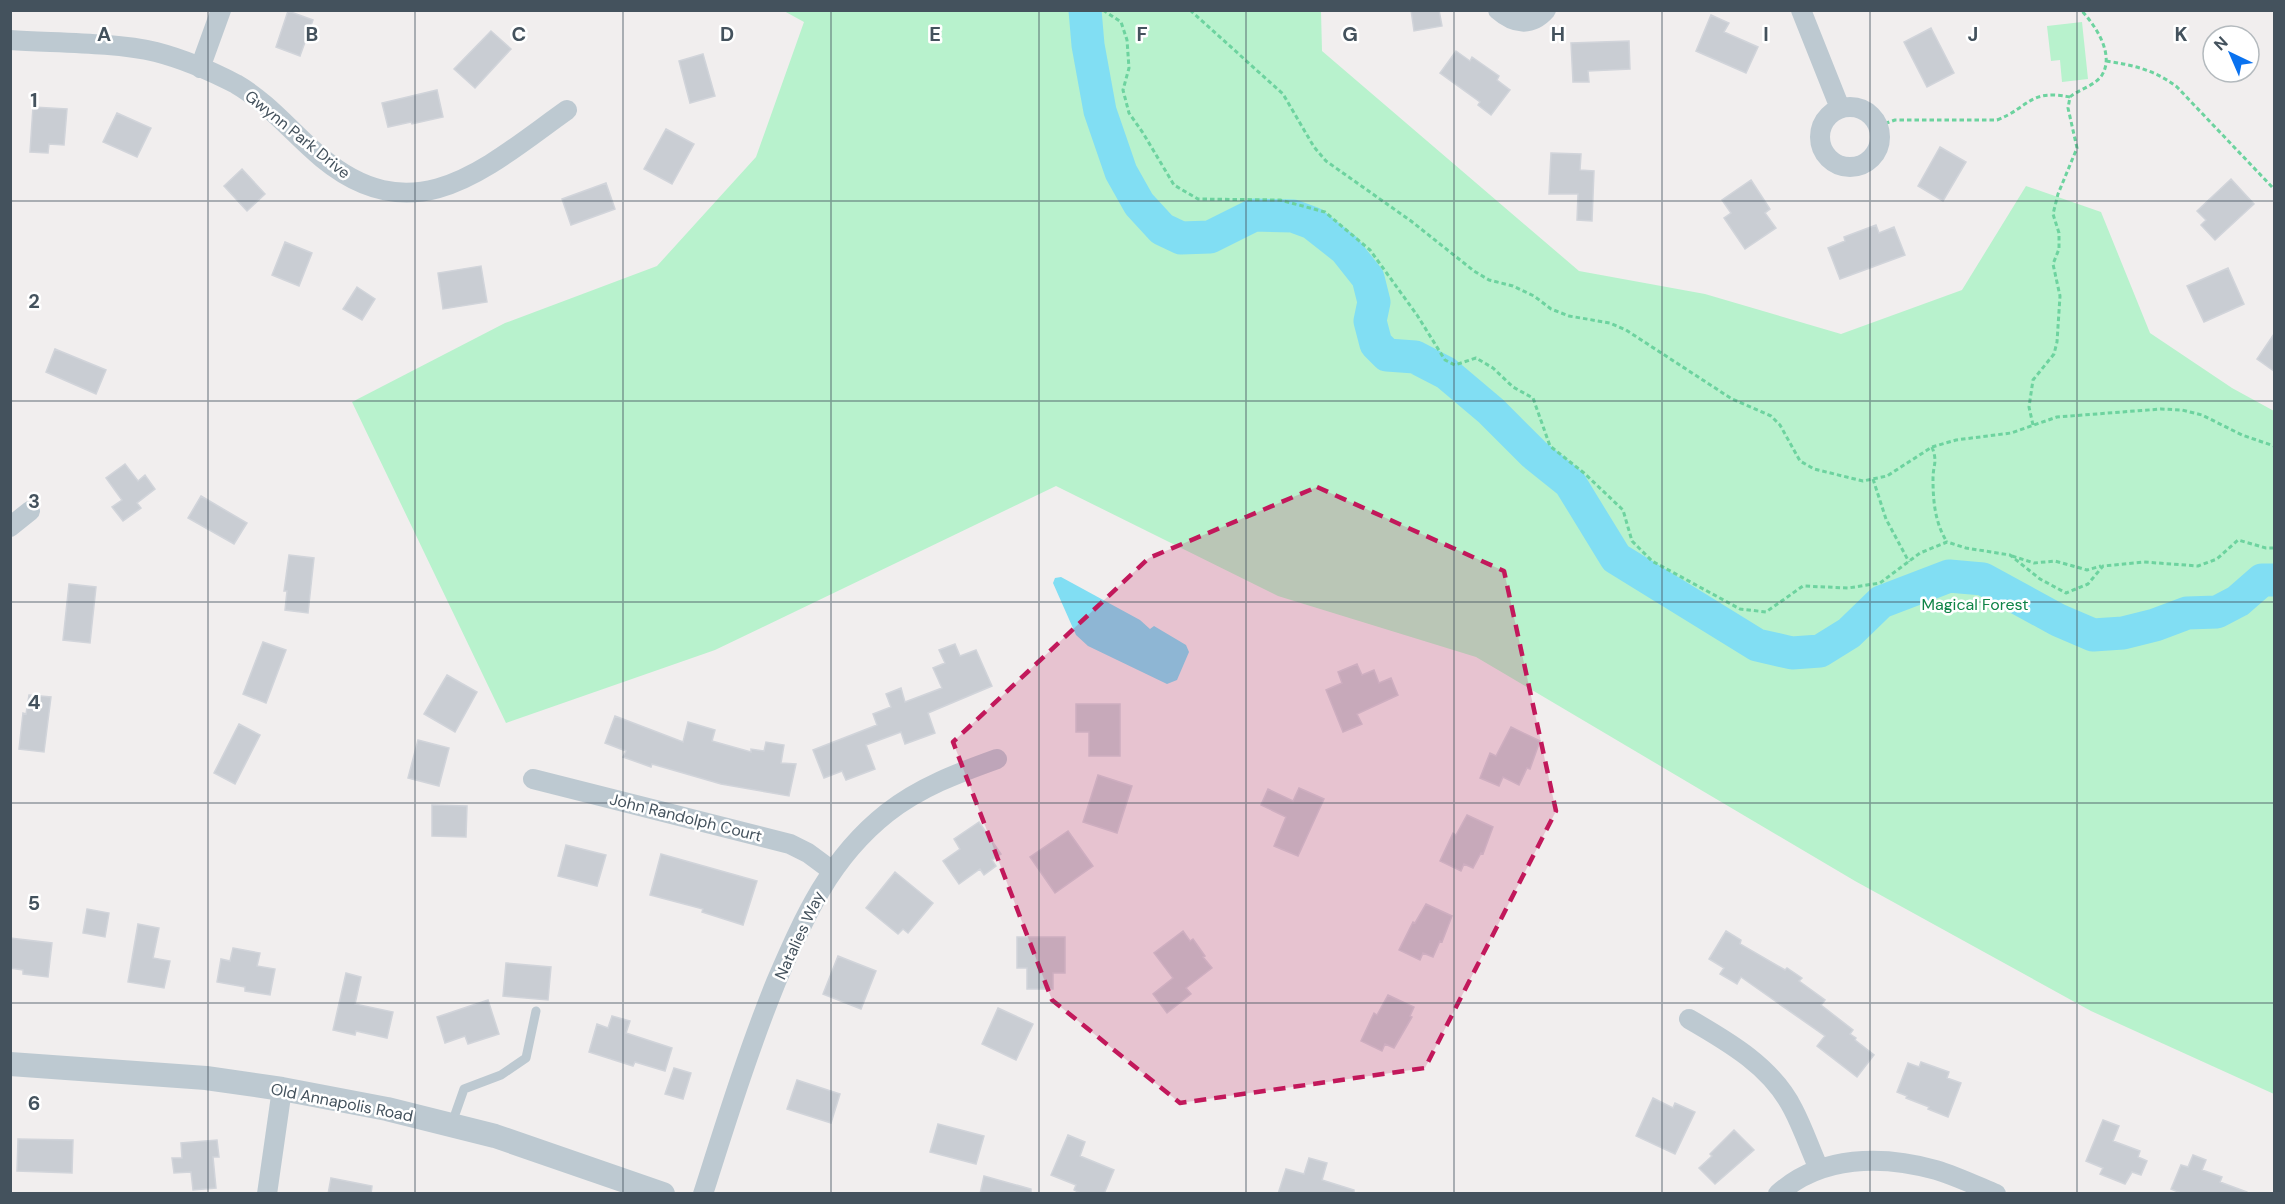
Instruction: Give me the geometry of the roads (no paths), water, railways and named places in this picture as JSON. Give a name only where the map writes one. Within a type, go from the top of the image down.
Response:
[{"type":"street","points":[[200,68],[221,10]]},
{"type":"street","points":[[1498,10],[1508,19],[1522,23],[1535,20],[1546,10]]},
{"type":"street","points":[[1801,10],[1840,108]]},
{"type":"street","name":"Gwynn Park Drive","points":[[10,40],[155,52],[200,68],[237,85],[274,112],[322,158],[348,177],[372,188],[400,193],[428,191],[452,185],[486,168],[567,110]]},
{"type":"street","points":[[1849,106],[1865,111],[1875,119],[1880,143],[1869,161],[1855,166],[1840,165],[1826,155],[1820,137],[1825,120],[1840,108],[1849,106]]},
{"type":"street","points":[[10,527],[30,511]]},
{"type":"street","name":"Natalies Way","points":[[703,1194],[748,1053],[802,921],[831,870],[855,842],[887,813],[915,794],[947,777],[997,759]]},
{"type":"street","name":"John Randolph Court","points":[[533,779],[769,837],[808,853],[831,870]]},
{"type":"street","points":[[1689,1018],[1734,1045],[1777,1085],[1792,1108],[1819,1169]]},
{"type":"street","name":"Old Annapolis Road","points":[[10,1064],[206,1078],[282,1089],[387,1109],[495,1136],[663,1194]]},
{"type":"street","points":[[267,1194],[282,1089]]},
{"type":"street","points":[[1778,1194],[1786,1186],[1819,1169],[1857,1161],[1875,1160],[1937,1170],[1996,1194]]},
{"type":"lane","points":[[451,1125],[464,1089],[501,1076],[526,1058],[536,1011]]},
{"type":"water","points":[[1061,577],[1140,620],[1150,629],[1154,626],[1186,645],[1189,652],[1177,680],[1167,684],[1088,646],[1076,635],[1053,583],[1055,578]]},
{"type":"waterway","points":[[1085,10],[1088,45],[1100,111],[1121,172],[1139,204],[1162,229],[1181,238],[1210,237],[1254,215],[1293,216],[1312,223],[1345,249],[1368,278],[1374,302],[1370,321],[1376,344],[1387,355],[1415,357],[1446,373],[1491,411],[1534,454],[1570,483],[1616,558],[1757,645],[1792,653],[1820,651],[1849,633],[1881,602],[1949,576],[1983,579],[2058,620],[2093,635],[2123,633],[2155,625],[2187,613],[2217,612],[2238,601],[2262,580],[2274,580]]},
{"type":"park label","name":"Magical Forest","points":[[1975,604]]}]
